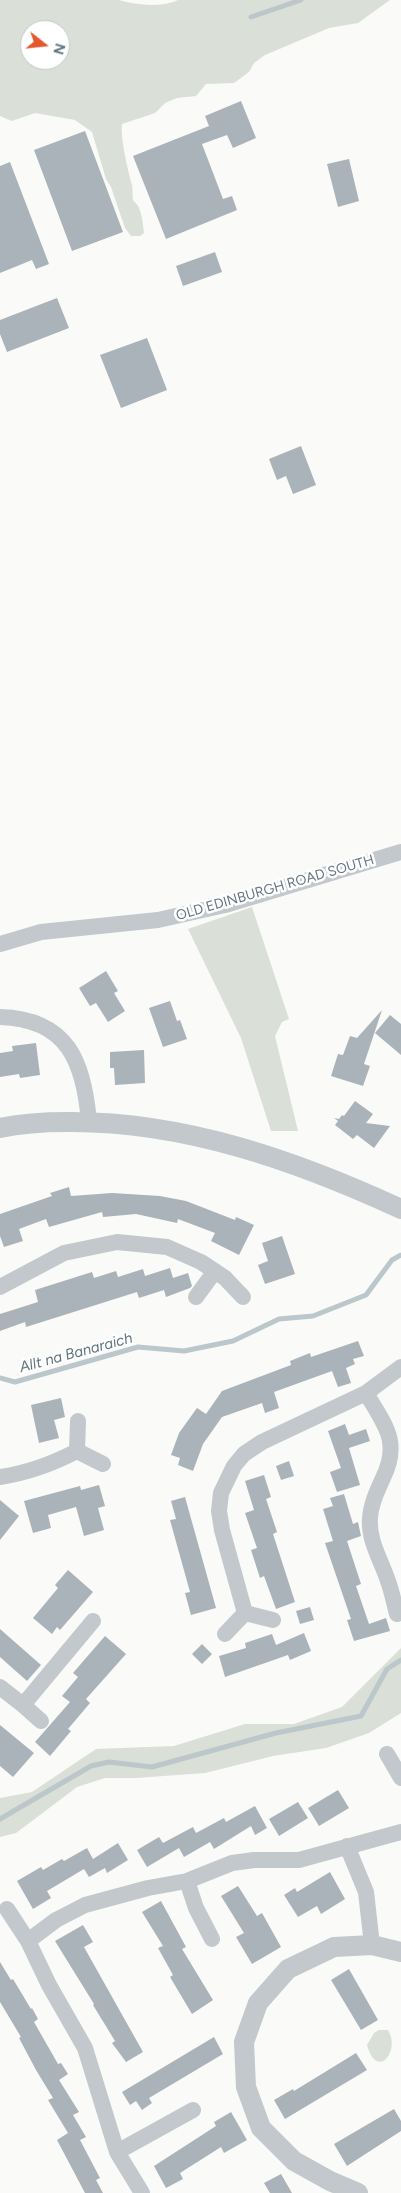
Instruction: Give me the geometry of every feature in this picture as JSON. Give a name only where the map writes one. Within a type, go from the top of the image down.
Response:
[{"type":"street","name":"OLD EDINBURGH ROAD SOUTH","points":[[0,944],[41,932],[158,920],[224,905],[401,852]]},
{"type":"street","points":[[0,1017],[40,1025],[58,1036],[69,1047],[78,1066],[87,1102],[89,1122]]},
{"type":"street","points":[[0,1128],[36,1123],[89,1122],[154,1128],[217,1140],[285,1162],[401,1209]]},
{"type":"street","points":[[0,1287],[64,1253],[117,1242],[167,1247],[201,1262],[215,1271],[225,1278],[243,1297]]},
{"type":"street","points":[[196,1297],[215,1271]]},
{"type":"street","points":[[245,1613],[222,1530],[219,1512],[221,1493],[234,1466],[244,1454],[262,1442],[366,1393],[401,1367]]},
{"type":"street","points":[[366,1393],[386,1426],[392,1453],[387,1470],[372,1504],[370,1532],[394,1576],[398,1614]]},
{"type":"street","points":[[77,1451],[78,1421]]},
{"type":"street","points":[[77,1451],[103,1464]]},
{"type":"street","points":[[0,1477],[31,1471],[52,1464],[77,1451]]},
{"type":"street","points":[[245,1613],[273,1620]]},
{"type":"street","points":[[225,1634],[245,1613]]},
{"type":"street","points":[[23,1705],[93,1621]]},
{"type":"street","points":[[0,1687],[41,1721]]},
{"type":"street","points":[[387,1754],[401,1778]]},
{"type":"street","points":[[28,1940],[56,1920],[85,1905],[148,1888],[187,1881],[232,1862],[299,1860],[401,1832]]},
{"type":"street","points":[[347,1846],[366,1892],[372,1945]]},
{"type":"street","points":[[187,1881],[196,1908],[212,1939]]},
{"type":"street","points":[[7,1909],[28,1940],[49,1985],[85,2048],[117,2152],[142,2193]]},
{"type":"street","points":[[358,2193],[327,2187],[294,2161],[261,2128],[246,2087],[244,2042],[258,2003],[288,1969],[334,1948],[372,1945],[401,1952]]},
{"type":"street","points":[[117,2152],[193,2110]]},
{"type":"shaded area","points":[[0,0],[119,0],[148,5],[171,3],[178,0],[390,0],[358,23],[329,28],[265,55],[254,63],[249,72],[234,83],[206,84],[196,96],[177,98],[165,103],[155,113],[122,124],[123,145],[133,200],[138,205],[143,223],[144,233],[140,236],[131,236],[125,228],[111,187],[106,179],[92,132],[75,120],[35,113],[12,121],[0,116]]},
{"type":"shaded area","points":[[252,907],[289,1019],[282,1022],[275,1036],[298,1131],[271,1131],[241,1038],[188,929]]},
{"type":"shaded area","points":[[401,1648],[401,1713],[369,1733],[326,1748],[273,1756],[205,1773],[136,1778],[105,1778],[77,1787],[16,1833],[0,1837],[0,1798],[32,1792],[96,1749],[174,1746],[245,1724],[294,1724],[342,1707]]},
{"type":"shaded area","points":[[379,2030],[388,2030],[392,2046],[386,2059],[381,2062],[376,2061],[371,2056],[367,2045],[374,2033]]},
{"type":"building","points":[[241,101],[256,138],[233,148],[227,135],[202,144],[223,199],[232,196],[237,210],[166,239],[133,156],[209,126],[205,116]]},
{"type":"building","points":[[85,131],[123,232],[72,251],[34,150]]},
{"type":"building","points":[[349,159],[359,201],[338,207],[327,164]]},
{"type":"building","points":[[10,162],[49,264],[36,269],[32,260],[0,273],[0,166]]},
{"type":"building","points":[[215,252],[222,272],[183,286],[176,266]]},
{"type":"building","points":[[57,298],[69,328],[7,352],[0,334],[0,320]]},
{"type":"building","points":[[147,338],[167,390],[121,408],[100,355]]},
{"type":"building","points":[[301,446],[316,485],[293,494],[286,476],[277,480],[269,459]]},
{"type":"building","points":[[106,971],[118,991],[114,993],[125,1011],[108,1022],[96,1003],[90,1006],[79,988]]},
{"type":"building","points":[[170,1001],[177,1021],[180,1020],[187,1039],[163,1047],[149,1008]]},
{"type":"building","points":[[382,1010],[364,1064],[370,1066],[363,1086],[331,1076],[338,1054],[343,1055],[350,1036],[357,1038]]},
{"type":"building","points":[[390,1015],[401,1024],[401,1055],[375,1033]]},
{"type":"building","points":[[36,1043],[40,1075],[20,1078],[19,1074],[0,1077],[0,1053],[13,1051],[12,1046]]},
{"type":"building","points":[[144,1050],[145,1083],[115,1085],[114,1068],[110,1068],[110,1052]]},
{"type":"building","points":[[355,1101],[373,1114],[366,1123],[390,1126],[374,1148],[357,1135],[353,1139],[335,1125],[338,1121],[334,1118],[339,1119],[342,1115],[344,1116]]},
{"type":"building","points":[[69,1187],[71,1196],[112,1193],[160,1196],[186,1201],[235,1220],[236,1217],[254,1225],[239,1255],[211,1241],[215,1233],[178,1219],[177,1223],[136,1214],[103,1217],[102,1212],[49,1227],[46,1219],[19,1229],[23,1241],[4,1247],[0,1236],[0,1214],[52,1196],[50,1193]]},
{"type":"building","points":[[282,1236],[295,1274],[265,1284],[258,1265],[268,1261],[262,1243]]},
{"type":"building","points":[[170,1268],[173,1278],[188,1273],[192,1286],[166,1297],[164,1290],[139,1298],[137,1292],[26,1327],[25,1322],[0,1331],[0,1314],[38,1302],[35,1290],[92,1272],[94,1278],[116,1271],[118,1277],[143,1269],[145,1276]]},
{"type":"building","points":[[358,1341],[364,1356],[353,1359],[355,1364],[346,1368],[351,1383],[338,1387],[332,1371],[274,1392],[279,1408],[265,1413],[262,1403],[222,1417],[203,1444],[193,1471],[178,1465],[180,1458],[171,1455],[179,1433],[197,1408],[206,1414],[222,1391],[291,1365],[290,1361],[310,1353],[311,1357]]},
{"type":"building","points":[[61,1398],[65,1417],[54,1420],[59,1438],[39,1443],[31,1405]]},
{"type":"building","points":[[345,1424],[349,1435],[366,1429],[370,1441],[349,1448],[360,1485],[337,1492],[330,1472],[341,1468],[328,1431]]},
{"type":"building","points":[[289,1461],[294,1476],[281,1480],[276,1466]]},
{"type":"building","points":[[264,1475],[271,1497],[266,1499],[277,1532],[273,1534],[295,1602],[276,1609],[264,1576],[260,1578],[251,1550],[257,1548],[245,1513],[254,1510],[245,1481]]},
{"type":"building","points":[[99,1485],[105,1506],[98,1508],[104,1530],[84,1536],[76,1507],[48,1515],[51,1528],[33,1533],[24,1501],[80,1486],[81,1490]]},
{"type":"building","points":[[344,1494],[353,1524],[358,1522],[361,1536],[347,1541],[361,1584],[356,1586],[369,1624],[386,1618],[390,1631],[354,1641],[347,1620],[351,1619],[325,1543],[333,1541],[323,1509],[333,1506],[330,1498]]},
{"type":"building","points":[[185,1497],[216,1608],[191,1615],[185,1593],[190,1592],[170,1520],[176,1519],[171,1501]]},
{"type":"building","points":[[0,1500],[19,1516],[0,1540]]},
{"type":"building","points":[[68,1570],[93,1592],[60,1630],[57,1627],[52,1634],[33,1618],[58,1588],[55,1585]]},
{"type":"building","points":[[310,1607],[314,1620],[300,1624],[296,1611]]},
{"type":"building","points":[[0,1629],[41,1665],[27,1681],[0,1657]]},
{"type":"building","points":[[304,1633],[311,1651],[290,1660],[288,1655],[225,1677],[219,1656],[246,1648],[245,1643],[272,1634],[276,1645]]},
{"type":"building","points":[[105,1636],[126,1654],[86,1699],[90,1703],[68,1729],[71,1731],[50,1756],[35,1742],[70,1702],[62,1696],[78,1677],[73,1673]]},
{"type":"building","points":[[202,1644],[212,1654],[202,1664],[192,1654]]},
{"type":"building","points":[[0,1725],[34,1753],[13,1777],[0,1766]]},
{"type":"building","points":[[338,1790],[349,1808],[319,1826],[308,1808]]},
{"type":"building","points":[[298,1802],[308,1818],[279,1836],[269,1819]]},
{"type":"building","points":[[255,1806],[267,1828],[255,1835],[251,1826],[214,1849],[210,1842],[184,1857],[179,1848],[147,1867],[137,1850],[159,1837],[163,1843],[193,1827],[196,1833],[224,1818],[226,1822]]},
{"type":"building","points":[[118,1843],[128,1860],[107,1873],[105,1868],[89,1877],[84,1869],[47,1891],[51,1898],[33,1909],[17,1881],[41,1867],[43,1870],[87,1848],[93,1859]]},
{"type":"building","points":[[330,1872],[345,1899],[321,1914],[317,1906],[298,1917],[284,1895],[295,1888],[297,1892]]},
{"type":"building","points":[[238,1886],[257,1916],[262,1913],[281,1947],[252,1964],[236,1937],[244,1933],[221,1896]]},
{"type":"building","points":[[161,1901],[186,1947],[182,1949],[213,2000],[192,2014],[170,1977],[173,1975],[158,1948],[163,1946],[142,1912]]},
{"type":"building","points":[[83,1925],[93,1942],[84,1947],[143,2052],[126,2062],[112,2043],[115,2041],[55,1941]]},
{"type":"building","points":[[0,1962],[32,2008],[38,2019],[34,2022],[58,2064],[61,2063],[68,2074],[59,2080],[79,2112],[73,2115],[86,2137],[80,2140],[100,2178],[96,2180],[103,2193],[85,2193],[57,2140],[68,2133],[48,2100],[53,2098],[0,2002]]},
{"type":"building","points":[[349,1969],[378,2020],[361,2030],[331,1980]]},
{"type":"building","points":[[214,2037],[223,2054],[149,2098],[152,2103],[142,2110],[136,2101],[130,2105],[122,2092]]},
{"type":"building","points":[[356,2053],[367,2070],[285,2119],[274,2100],[293,2089],[294,2091]]},
{"type":"building","points":[[394,2109],[401,2121],[401,2131],[347,2166],[334,2144]]},
{"type":"building","points":[[231,2112],[247,2140],[224,2153],[221,2147],[180,2173],[183,2179],[166,2188],[154,2166],[216,2126],[214,2122]]},
{"type":"building","points":[[281,2174],[292,2193],[270,2193],[264,2183]]},
{"type":"waterway","points":[[251,17],[301,0]]},
{"type":"waterway","name":"Allt na Banaraich","points":[[0,1378],[15,1382],[138,1347],[184,1351],[233,1341],[279,1319],[313,1316],[366,1295],[392,1260],[401,1255]]},
{"type":"waterway","points":[[0,1819],[91,1766],[109,1762],[152,1767],[276,1733],[361,1716],[387,1669],[401,1660]]}]
